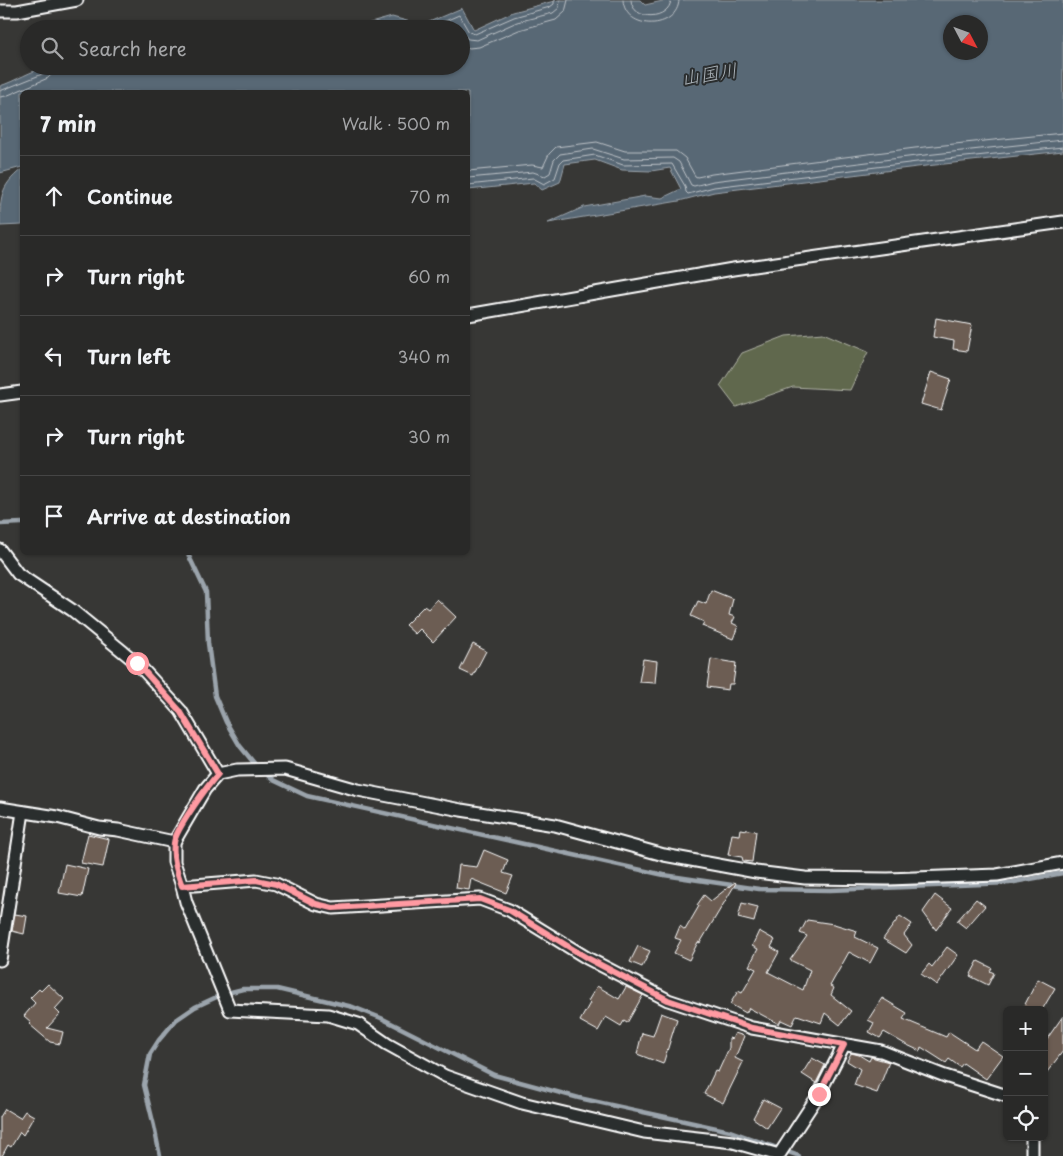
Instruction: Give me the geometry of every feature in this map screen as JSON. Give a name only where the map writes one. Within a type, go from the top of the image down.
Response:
[{"type":"street","points":[[0,11],[17,11],[77,0]]},
{"type":"street","points":[[470,315],[733,269],[1063,222]]},
{"type":"street","points":[[0,395],[20,392]]},
{"type":"street","points":[[0,550],[18,574],[72,610],[137,663],[180,711],[218,774]]},
{"type":"street","points":[[844,1045],[819,1094],[779,1155],[733,1142],[644,1132],[522,1103],[445,1076],[387,1044],[358,1024],[328,1016],[230,1010],[186,902],[174,862],[174,842],[205,789],[218,774],[237,770],[285,769],[358,790],[461,810],[555,825],[664,855],[756,872],[805,878],[888,879],[998,875],[1063,863]]},
{"type":"street","points":[[0,808],[174,842]]},
{"type":"street","points":[[0,960],[2,934],[22,812]]},
{"type":"street","points":[[182,886],[256,880],[276,884],[316,904],[333,908],[480,899],[509,910],[587,958],[668,1000],[752,1028],[881,1052],[945,1076],[1003,1095]]},
{"type":"street","points":[[1032,1141],[1032,1156]]},
{"type":"green space","points":[[823,333],[868,352],[850,390],[793,387],[736,407],[720,386],[742,353],[786,336]]},
{"type":"water","name":"山国川","points":[[558,0],[640,0],[645,5],[667,0],[1063,0],[1063,151],[714,192],[679,201],[548,223],[584,207],[645,196],[662,198],[681,189],[670,168],[651,171],[622,170],[595,160],[565,164],[560,182],[542,190],[534,183],[470,190],[470,90],[20,90],[20,168],[0,173],[0,86],[26,75],[470,75],[470,23],[474,30],[513,12]]},
{"type":"water","points":[[462,8],[469,20],[434,20]]},
{"type":"water","points":[[392,17],[403,20],[381,20]]},
{"type":"water","points":[[20,171],[20,225],[0,226],[0,208],[3,193],[9,181]]},
{"type":"building","points":[[936,318],[972,325],[967,351],[953,349],[954,341],[933,337]]},
{"type":"building","points":[[931,372],[951,379],[941,410],[921,404]]},
{"type":"building","points":[[711,590],[733,599],[729,615],[735,617],[732,623],[738,626],[733,639],[702,626],[704,622],[691,616],[698,601],[706,604]]},
{"type":"building","points":[[437,599],[456,617],[433,642],[420,629],[415,634],[405,625],[424,606],[428,609]]},
{"type":"building","points":[[473,644],[486,651],[473,676],[460,670]]},
{"type":"building","points":[[643,659],[657,661],[655,683],[639,682]]},
{"type":"building","points":[[711,659],[736,663],[733,684],[729,684],[728,690],[707,687]]},
{"type":"building","points":[[740,829],[756,831],[752,862],[743,861],[742,857],[728,855],[732,834],[739,835]]},
{"type":"building","points":[[88,834],[109,839],[103,867],[81,863]]},
{"type":"building","points":[[484,850],[508,860],[503,873],[513,876],[506,893],[471,879],[469,890],[456,888],[459,865],[477,867]]},
{"type":"building","points":[[65,864],[88,869],[82,897],[59,893]]},
{"type":"building","points":[[735,882],[689,960],[674,953],[681,940],[675,938],[680,926],[685,930],[704,895],[711,901]]},
{"type":"building","points":[[935,895],[952,908],[936,930],[923,912]]},
{"type":"building","points":[[976,899],[985,906],[966,928],[957,921]]},
{"type":"building","points":[[742,903],[758,907],[754,922],[738,918]]},
{"type":"building","points":[[15,914],[27,916],[24,934],[12,931]]},
{"type":"building","points":[[900,916],[912,924],[904,935],[912,945],[906,953],[883,939]]},
{"type":"building","points":[[807,920],[834,924],[857,931],[855,937],[878,948],[870,963],[849,952],[830,986],[834,988],[831,995],[851,1011],[840,1025],[825,1013],[821,1023],[797,1015],[792,1025],[781,1020],[779,1024],[749,1008],[746,1013],[730,1004],[738,991],[742,993],[756,969],[749,966],[758,949],[752,946],[759,931],[775,940],[771,947],[779,952],[768,972],[803,990],[810,970],[790,960],[807,936],[800,933]]},
{"type":"building","points":[[638,946],[650,951],[642,967],[630,962]]},
{"type":"building","points":[[947,947],[958,955],[937,985],[921,974],[929,964],[932,967]]},
{"type":"building","points":[[978,961],[992,968],[990,971],[994,973],[988,985],[970,976]]},
{"type":"building","points":[[1038,979],[1055,988],[1044,1006],[1024,1006]]},
{"type":"building","points":[[48,984],[64,999],[55,1009],[60,1014],[47,1028],[63,1032],[60,1044],[50,1042],[29,1024],[31,1022],[24,1016],[35,1003],[30,998],[39,989],[41,991]]},
{"type":"building","points":[[597,986],[619,999],[626,987],[643,995],[627,1023],[624,1021],[621,1026],[606,1017],[598,1031],[580,1021],[590,1003],[588,1001]]},
{"type":"building","points":[[882,998],[907,1013],[903,1019],[946,1037],[949,1032],[975,1049],[981,1041],[1003,1056],[986,1079],[963,1063],[960,1067],[949,1059],[946,1063],[921,1047],[920,1051],[884,1032],[880,1038],[869,1032],[874,1023],[868,1020]]},
{"type":"building","points":[[661,1013],[677,1019],[663,1064],[637,1054],[642,1033],[653,1036]]},
{"type":"building","points":[[1063,1016],[1063,1051],[1048,1071],[1048,1051],[1048,1037]]},
{"type":"building","points":[[735,1033],[744,1036],[735,1058],[743,1062],[723,1103],[704,1094],[715,1071],[718,1072],[729,1048],[729,1038],[732,1039]]},
{"type":"building","points":[[851,1053],[869,1061],[871,1057],[889,1062],[877,1093],[854,1085],[860,1069],[847,1061]]},
{"type":"building","points":[[812,1058],[825,1065],[816,1083],[802,1074]]},
{"type":"building","points":[[763,1099],[780,1108],[767,1128],[753,1118]]},
{"type":"building","points":[[5,1109],[20,1118],[25,1111],[34,1116],[23,1135],[20,1132],[11,1147],[8,1145],[2,1156],[0,1156],[0,1117]]},
{"type":"waterway","points":[[0,524],[20,523]]},
{"type":"waterway","points":[[188,555],[206,592],[208,643],[215,696],[226,722],[240,746],[254,763],[273,780],[307,796],[664,875],[759,889],[830,890],[1009,883],[1063,873]]},
{"type":"waterway","points":[[160,1156],[144,1085],[150,1054],[176,1020],[195,1007],[223,994],[243,989],[277,989],[353,1007],[381,1018],[494,1075],[579,1098],[730,1131],[799,1156]]},
{"type":"route","points":[[137,663],[180,711],[218,774],[205,789],[174,842],[174,862],[182,886],[256,880],[276,884],[316,904],[333,908],[480,899],[509,910],[587,958],[668,1000],[752,1028],[844,1045],[819,1094]]}]
